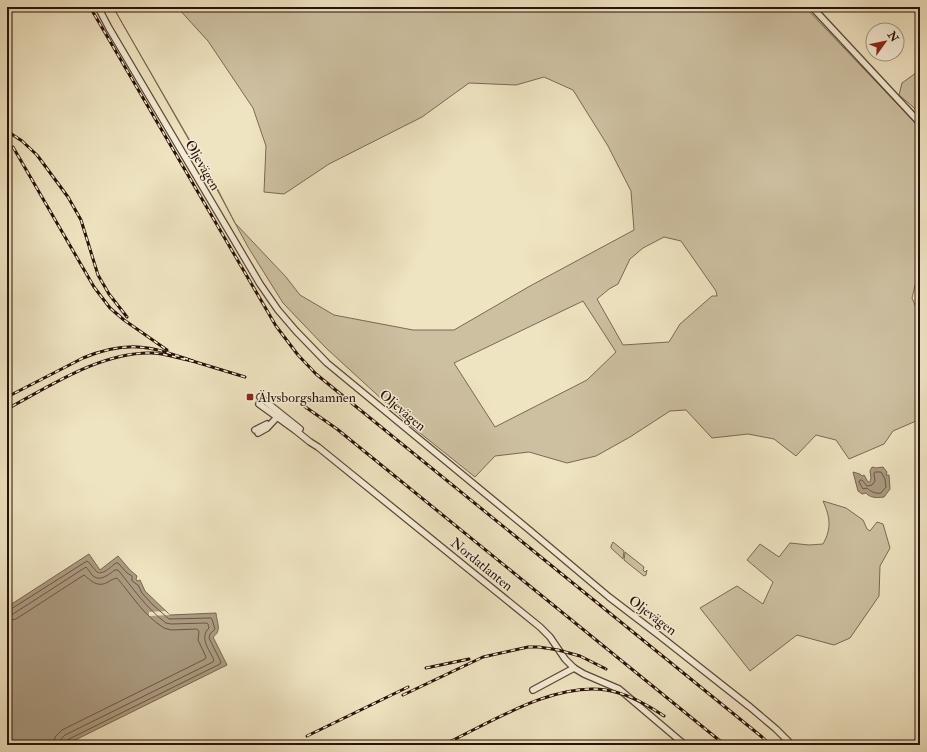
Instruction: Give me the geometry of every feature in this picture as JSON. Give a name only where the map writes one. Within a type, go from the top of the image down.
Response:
[{"type":"street","name":"Oljevägen","points":[[98,7],[108,28],[260,284],[278,310],[296,331],[327,362],[609,598],[750,707],[792,745]]},
{"type":"street","points":[[812,7],[920,123]]},
{"type":"street","points":[[257,431],[271,423],[279,415],[260,397]]},
{"type":"street","name":"Nordatlanten","points":[[259,404],[279,415],[540,627],[574,668],[584,674],[619,689],[685,745]]},
{"type":"street","points":[[533,690],[574,668]]},
{"type":"shaded area","points":[[113,7],[215,184],[234,221]]},
{"type":"shaded area","points":[[177,7],[805,7],[920,128],[920,273],[918,273],[912,298],[920,317],[920,429],[916,421],[893,431],[884,444],[849,459],[836,440],[816,435],[796,456],[774,439],[748,434],[712,438],[686,410],[670,411],[630,437],[596,456],[567,463],[529,452],[495,456],[475,477],[410,425],[326,348],[283,303],[248,247],[235,223],[286,277],[300,295],[334,315],[413,330],[454,330],[530,286],[634,230],[631,191],[608,146],[573,90],[544,77],[516,85],[469,83],[422,117],[329,164],[284,194],[264,192],[266,146],[253,108],[208,41]],"holes":[[[664,237],[681,241],[716,291],[717,296],[712,296],[680,324],[669,342],[623,345],[597,299],[618,284],[630,259],[643,248]],[[583,301],[616,352],[587,380],[495,427],[454,363]]]},
{"type":"shaded area","points":[[920,70],[920,114],[899,95],[902,83]]},
{"type":"shaded area","points":[[823,501],[846,508],[863,520],[867,529],[870,531],[877,522],[883,524],[890,548],[880,566],[879,596],[850,638],[834,645],[797,635],[750,671],[700,608],[737,586],[763,604],[773,582],[747,560],[760,544],[779,557],[790,543],[809,545],[823,544],[828,533],[829,522]]},
{"type":"shaded area","points":[[613,542],[624,551],[623,559],[611,548]]},
{"type":"shaded area","points":[[625,552],[644,567],[643,570],[645,572],[647,570],[646,575],[644,576],[624,560]]},
{"type":"water","points":[[872,467],[883,467],[887,472],[886,475],[889,475],[890,489],[884,497],[874,497],[866,493],[862,494],[858,491],[853,472],[862,476],[864,475],[868,482],[870,482],[870,471]]},
{"type":"water","points":[[89,554],[100,570],[118,556],[137,576],[137,581],[140,580],[145,591],[170,615],[216,613],[218,629],[216,635],[213,637],[227,665],[65,745],[7,745],[7,607]]},
{"type":"pier","points":[[165,611],[170,615],[149,616],[149,612]]},
{"type":"railway","points":[[90,7],[276,326],[298,355],[316,374],[770,745]]},
{"type":"railway","points":[[7,131],[22,141],[37,155],[68,197],[81,220],[98,275],[109,294],[127,317]]},
{"type":"railway","points":[[13,147],[94,287],[110,308],[124,320],[167,350]]},
{"type":"railway","points":[[7,397],[83,358],[96,353],[124,347],[152,349],[193,361],[151,353],[132,354],[113,358],[76,372],[7,409]]},
{"type":"railway","points":[[189,360],[245,377]]},
{"type":"railway","points":[[304,406],[337,429],[725,745]]},
{"type":"railway","points":[[403,695],[483,657],[528,647],[558,650],[580,656],[606,669]]},
{"type":"railway","points":[[426,668],[469,659]]},
{"type":"railway","points":[[307,736],[408,687]]},
{"type":"railway","points":[[443,745],[522,706],[565,692],[586,689],[614,691],[629,696],[664,716]]},
{"type":"place","name":"Älvsborgshamnen","points":[[250,397]]}]
